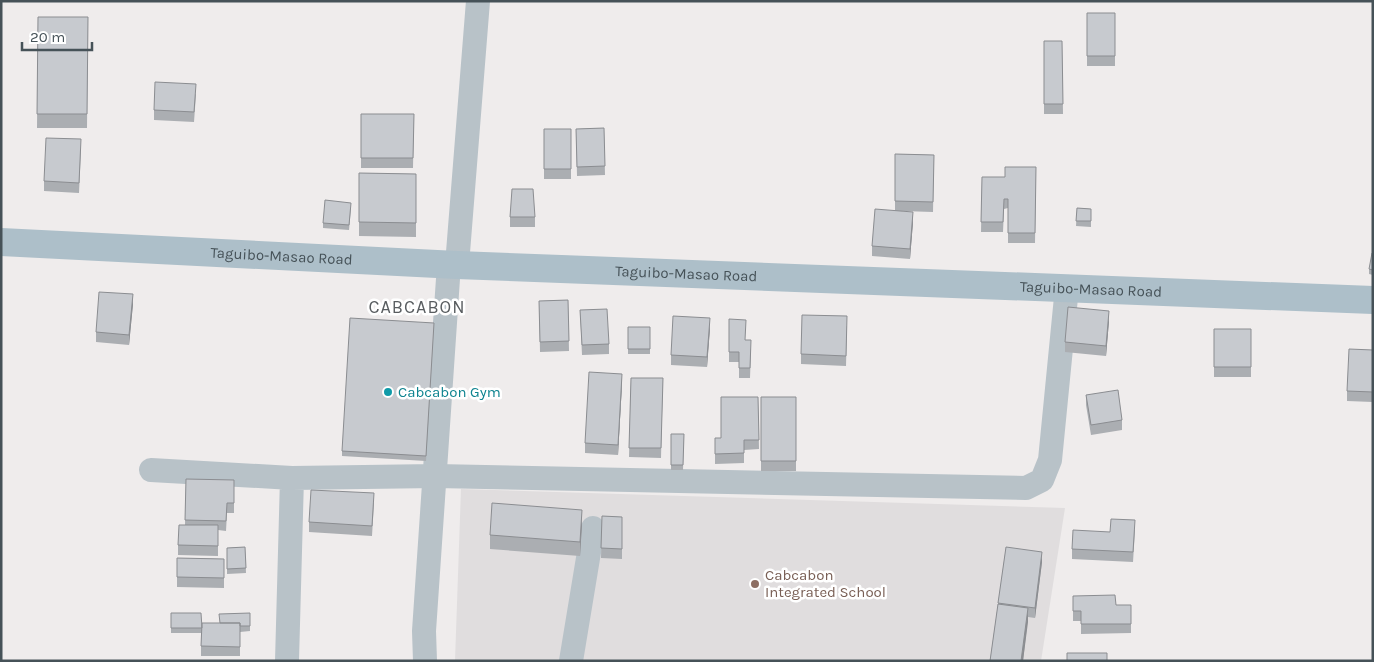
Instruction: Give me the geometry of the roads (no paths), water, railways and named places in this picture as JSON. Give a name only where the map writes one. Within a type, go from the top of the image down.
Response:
[{"type":"main road","name":"Taguibo-Masao Road","points":[[1,242],[453,265],[1373,300]]},
{"type":"street","points":[[425,661],[424,631],[436,476],[453,265],[478,1]]},
{"type":"street","points":[[150,470],[292,478],[436,476],[1026,488],[1042,480],[1050,460],[1067,287]]},
{"type":"street","points":[[287,661],[292,478]]},
{"type":"street","points":[[571,661],[593,528]]},
{"type":"place","name":"Cabcabon Gym","points":[[388,392]]},
{"type":"place","name":"Cabcabon Integrated School","points":[[755,584]]},
{"type":"district","name":"CABCABON","points":[[417,307]]}]
